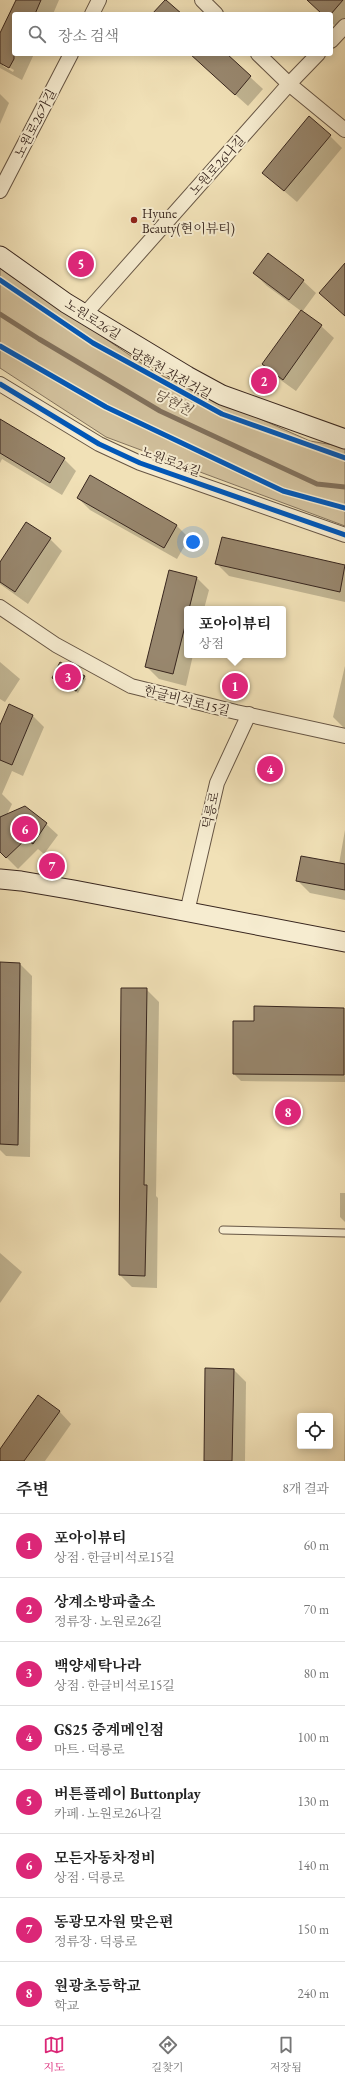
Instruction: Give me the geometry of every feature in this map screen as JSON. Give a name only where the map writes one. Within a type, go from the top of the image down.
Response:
[{"type":"main road","name":"노원로26길","points":[[1,260],[168,366],[222,395],[345,439]]},
{"type":"main road","points":[[0,879],[21,880],[345,942]]},
{"type":"street","points":[[93,12],[99,0]]},
{"type":"street","points":[[202,0],[214,12]]},
{"type":"street","points":[[333,39],[345,26]]},
{"type":"street","name":"노원로26가길","points":[[0,191],[70,56]]},
{"type":"street","points":[[260,56],[289,84],[345,130]]},
{"type":"street","name":"노원로26나길","points":[[85,314],[289,84],[316,56]]},
{"type":"street","name":"노원로24길","points":[[0,384],[99,444],[140,463],[345,535]]},
{"type":"street","name":"한글비석로15길","points":[[0,607],[56,645],[131,686],[345,736]]},
{"type":"street","name":"덕릉로","points":[[187,912],[217,783],[249,714]]},
{"type":"lane","points":[[223,1230],[345,1233]]},
{"type":"shaded area","points":[[0,267],[156,373],[310,441],[345,447],[345,526],[106,437],[0,368]]},
{"type":"building","points":[[16,0],[41,0],[36,12],[12,12],[12,56],[14,56],[14,59],[9,68],[0,63],[0,33]]},
{"type":"building","points":[[166,0],[180,12],[154,12]]},
{"type":"building","points":[[307,0],[343,0],[333,12],[320,12]]},
{"type":"building","points":[[192,56],[229,56],[251,76],[235,95]]},
{"type":"building","points":[[309,116],[331,135],[284,191],[262,173]]},
{"type":"building","points":[[268,253],[304,280],[289,300],[253,273]]},
{"type":"building","points":[[345,263],[345,316],[319,293]]},
{"type":"building","points":[[301,310],[322,325],[283,380],[262,364]]},
{"type":"building","points":[[0,419],[65,458],[50,483],[0,453]]},
{"type":"building","points":[[90,475],[177,525],[164,548],[77,498]]},
{"type":"building","points":[[26,522],[51,538],[15,592],[0,582],[0,562]]},
{"type":"building","points":[[222,537],[345,565],[340,592],[215,564]]},
{"type":"building","points":[[169,570],[197,577],[190,606],[184,606],[184,630],[173,674],[145,667]]},
{"type":"building","points":[[60,662],[85,676],[76,691],[52,678]]},
{"type":"building","points":[[9,704],[33,715],[12,765],[0,760],[0,725]]},
{"type":"building","points":[[25,806],[47,823],[33,844],[26,839],[6,858],[0,852],[0,817]]},
{"type":"building","points":[[301,856],[345,864],[345,890],[296,881]]},
{"type":"building","points":[[0,962],[20,963],[18,1145],[0,1144]]},
{"type":"building","points":[[121,988],[147,988],[144,1185],[147,1185],[145,1276],[119,1275]]},
{"type":"building","points":[[254,1006],[344,1008],[344,1075],[233,1074],[233,1021],[254,1021]]},
{"type":"building","points":[[205,1368],[234,1369],[232,1461],[204,1461]]},
{"type":"building","points":[[38,1395],[60,1411],[24,1461],[0,1461],[0,1449]]},
{"type":"waterway","name":"당현천","points":[[0,314],[160,411],[317,484],[345,487]]},
{"type":"cycle path","name":"당현천 자전거길","points":[[0,280],[93,343],[222,414],[345,458]]},
{"type":"cycle path","points":[[0,346],[106,407],[283,491],[345,508]]},
{"type":"cycle path","points":[[0,384],[99,444],[140,463],[345,535]]},
{"type":"place","name":"Hyune Beauty(현이뷰티)","points":[[134,220]]},
{"type":"place","name":"버튼플레이 Buttonplay","points":[[81,264]]},
{"type":"place","name":"상계소방파출소","points":[[264,381]]},
{"type":"place","name":"백양세탁나라","points":[[68,677]]},
{"type":"place","name":"포아이뷰티","points":[[235,686]]},
{"type":"place","name":"GS25 중계메인점","points":[[270,769]]},
{"type":"place","name":"모든자동차정비","points":[[25,829]]},
{"type":"place","name":"동광모자원 맞은편","points":[[52,866]]},
{"type":"place","name":"원광초등학교","points":[[288,1112]]}]
